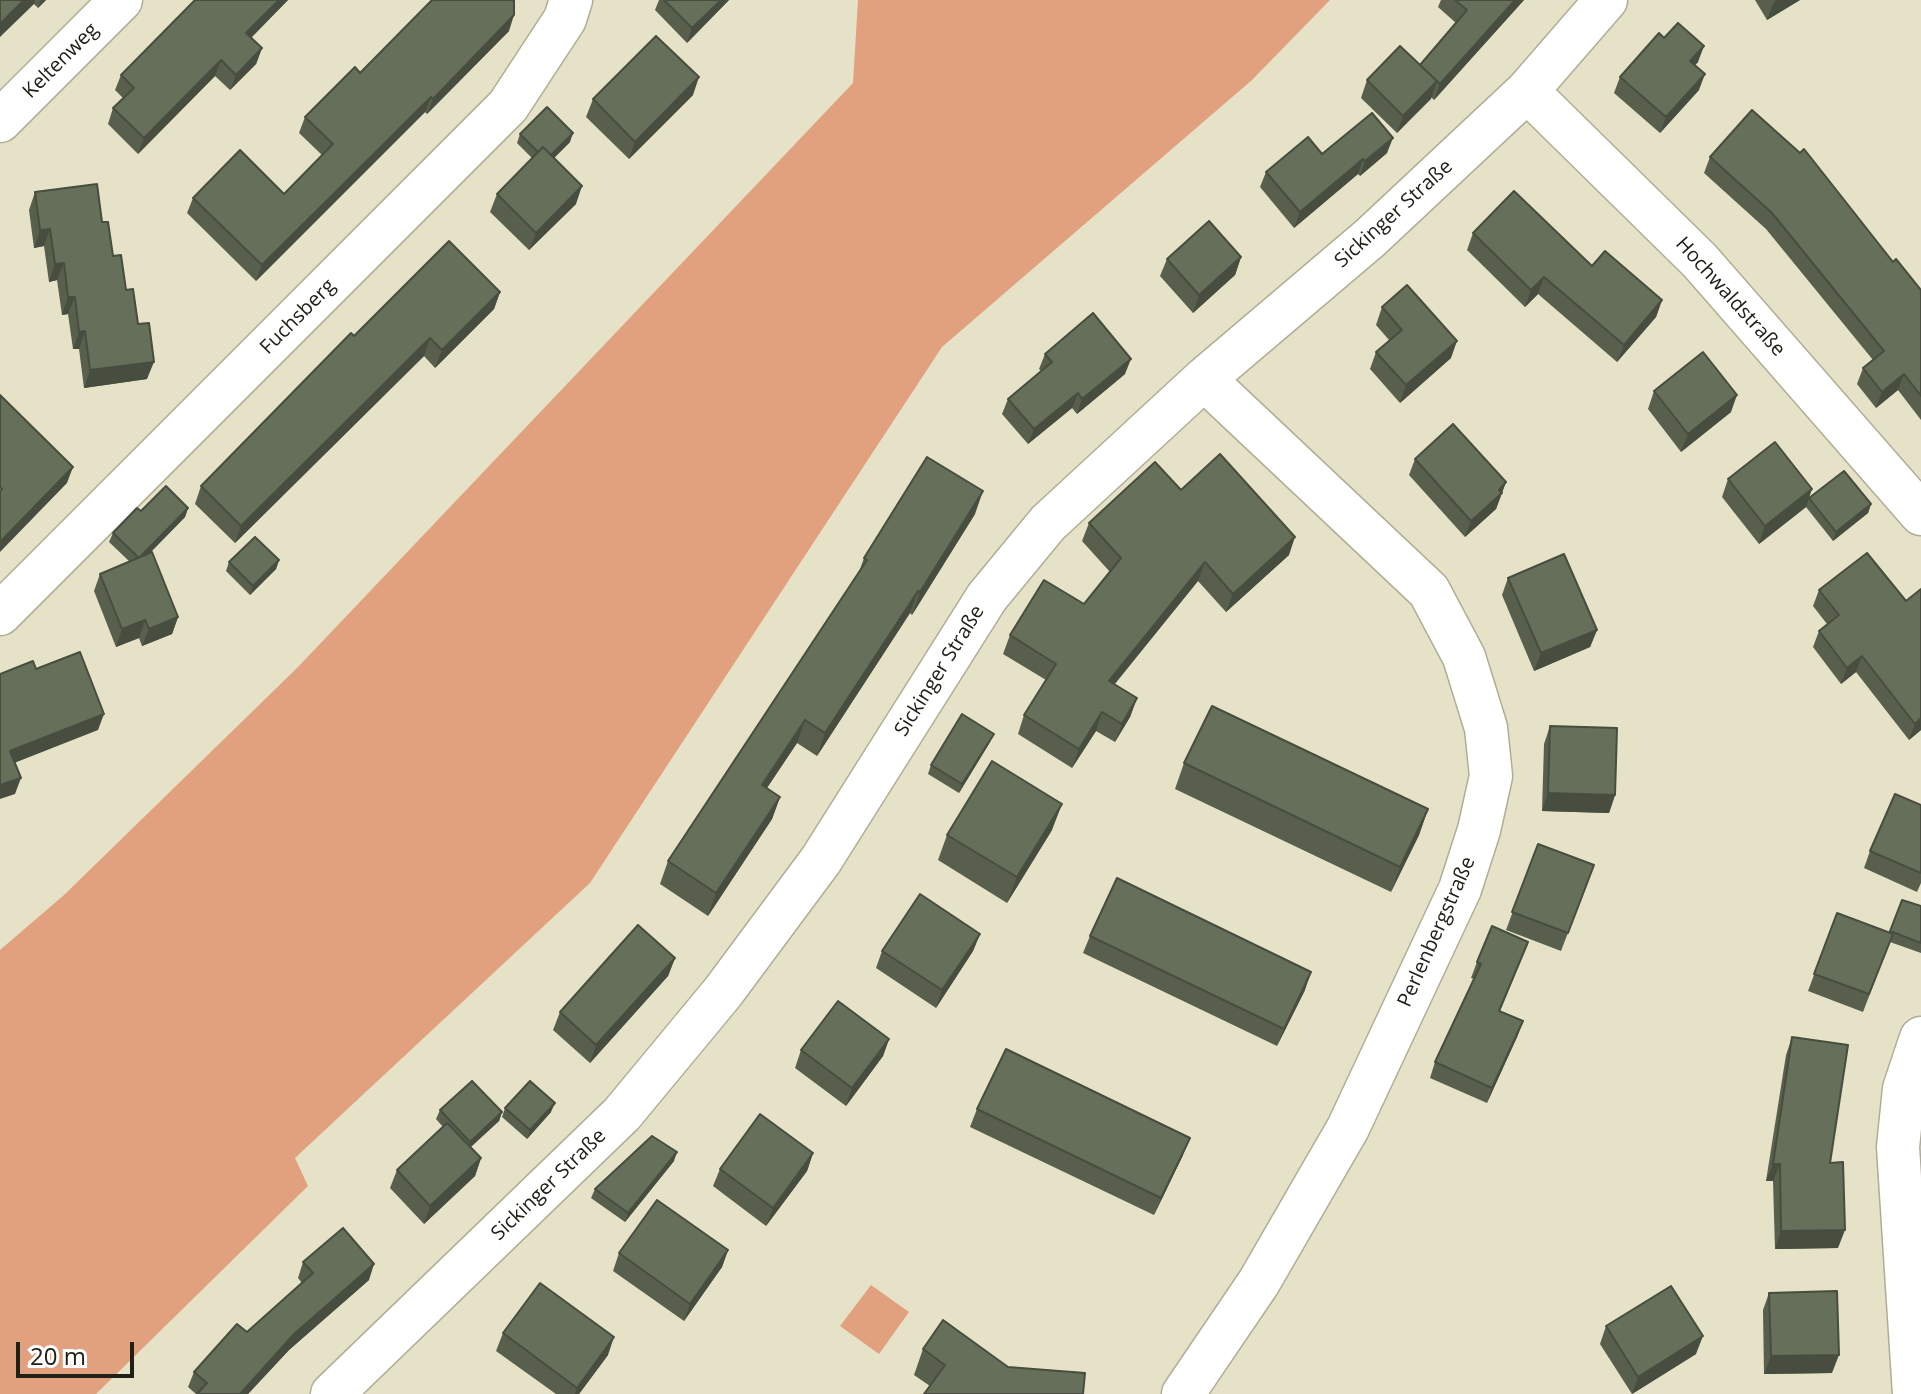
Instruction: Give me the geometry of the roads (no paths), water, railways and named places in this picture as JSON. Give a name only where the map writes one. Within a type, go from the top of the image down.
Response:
[{"type":"street","name":"Keltenweg","points":[[0,121],[121,0]]},
{"type":"street","name":"Fuchsberg","points":[[0,614],[508,106],[565,19],[571,0]]},
{"type":"street","name":"Sickinger Straße","points":[[332,1394],[622,1114],[723,992],[821,860],[987,597],[1048,523],[1204,379],[1370,238],[1527,91],[1606,0]]},
{"type":"street","name":"Hochwaldstraße","points":[[1527,91],[1700,261],[1921,514]]},
{"type":"street","name":"Perlenbergstraße","points":[[1183,1394],[1259,1282],[1348,1128],[1460,889],[1479,830],[1491,776],[1486,728],[1464,657],[1429,591],[1204,379]]},
{"type":"street","points":[[1914,1394],[1898,1147],[1904,1089],[1921,1038]]}]
